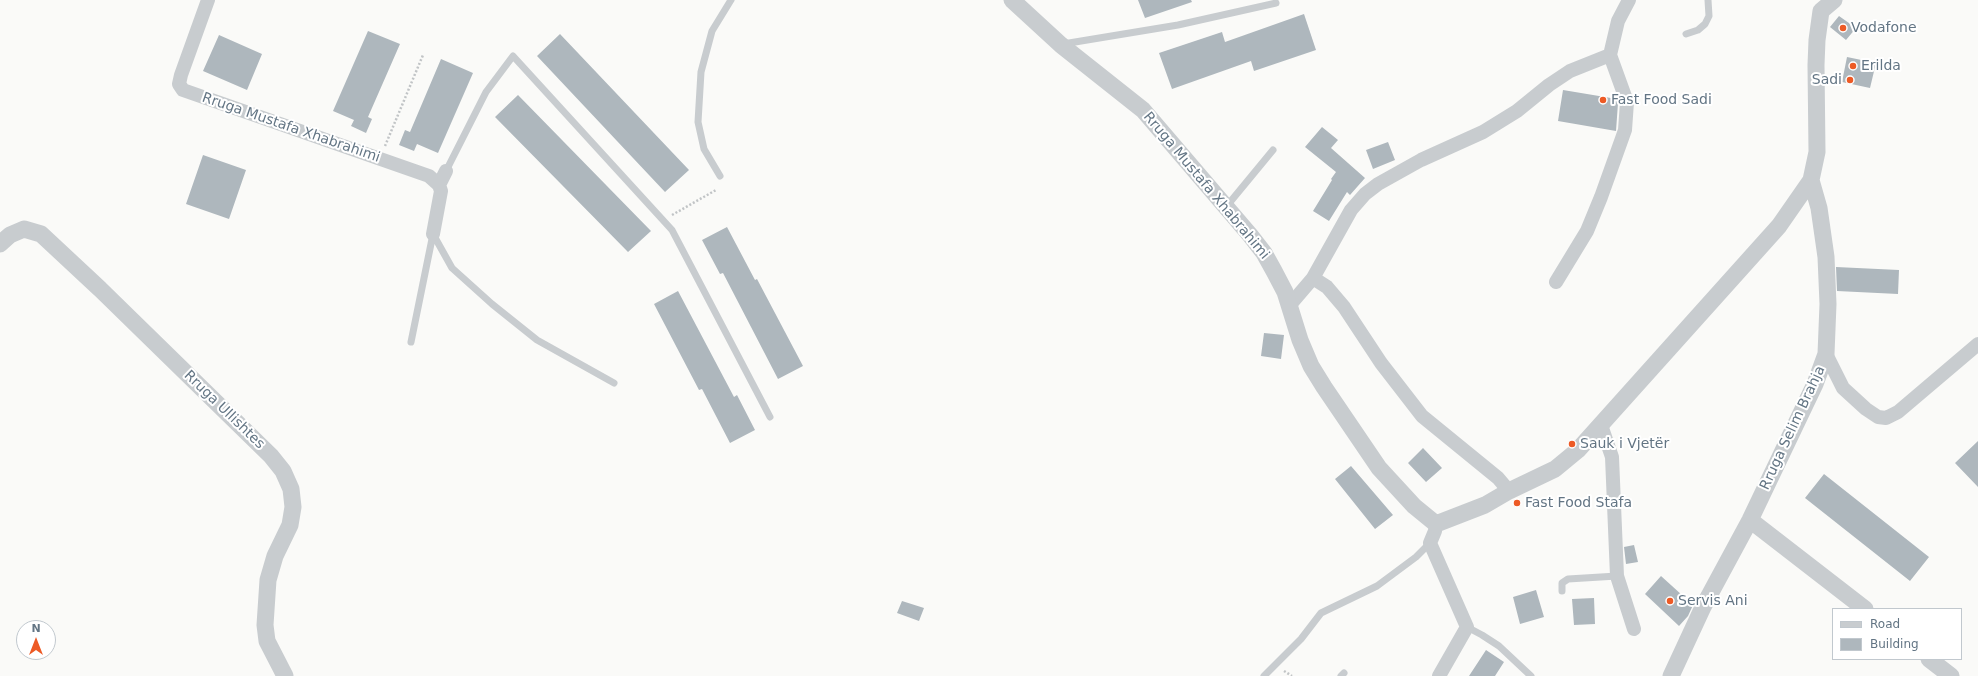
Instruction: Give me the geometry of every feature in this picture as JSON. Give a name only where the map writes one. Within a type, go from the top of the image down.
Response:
[{"type":"street","name":"Rruga Mustafa Xhabrahimi","points":[[208,0],[181,75],[179,84],[183,90],[428,176],[439,185]]},
{"type":"street","name":"Rruga Mustafa Xhabrahimi","points":[[1012,0],[1061,44],[1143,110],[1264,253],[1281,285],[1300,340],[1311,366],[1378,468],[1414,506],[1436,524]]},
{"type":"street","points":[[1556,282],[1587,231],[1625,130],[1627,102],[1610,55],[1618,21],[1629,0]]},
{"type":"street","name":"Rruga Selim Brahja","points":[[1671,676],[1704,607],[1750,520],[1815,384],[1826,354],[1828,304],[1826,257],[1819,208],[1811,180],[1817,152],[1816,65],[1821,5],[1834,0]]},
{"type":"street","points":[[1289,306],[1313,278],[1351,210],[1365,194],[1378,184],[1420,160],[1483,132],[1517,110],[1570,71],[1610,55]]},
{"type":"street","points":[[434,234],[441,198],[439,185],[446,171]]},
{"type":"street","points":[[1439,676],[1467,627],[1430,543],[1436,524],[1484,505],[1555,469],[1578,450],[1779,226],[1811,180]]},
{"type":"street","name":"Rruga Ullishtes","points":[[0,244],[10,235],[24,229],[41,234],[100,289],[272,456],[283,471],[291,489],[293,507],[290,525],[275,556],[268,580],[265,625],[267,641],[285,676]]},
{"type":"street","points":[[1313,278],[1327,287],[1344,307],[1381,363],[1422,416],[1498,478],[1509,491]]},
{"type":"street","points":[[1826,354],[1842,388],[1866,409],[1878,417],[1886,418],[1898,412],[1978,344]]},
{"type":"street","points":[[1601,425],[1612,457],[1618,576],[1634,629]]},
{"type":"street","points":[[1750,520],[1864,608]]},
{"type":"street","points":[[1930,660],[1951,676]]},
{"type":"lane","points":[[720,176],[704,149],[698,122],[700,87],[701,72],[712,31],[731,0]]},
{"type":"lane","points":[[1686,34],[1698,30],[1705,24],[1709,16],[1708,0]]},
{"type":"lane","points":[[1061,44],[1178,25],[1276,3]]},
{"type":"lane","points":[[446,171],[486,92],[513,56],[672,230],[770,416]]},
{"type":"lane","points":[[1226,207],[1273,150]]},
{"type":"lane","points":[[411,342],[434,234]]},
{"type":"lane","points":[[434,234],[452,268],[492,304],[537,340],[614,382]]},
{"type":"lane","points":[[1264,676],[1301,639],[1321,613],[1377,586],[1416,556],[1430,543]]},
{"type":"lane","points":[[1562,590],[1562,584],[1568,579],[1618,576]]},
{"type":"lane","points":[[1467,627],[1499,646],[1531,676]]},
{"type":"path","points":[[384,148],[423,55]]},
{"type":"path","points":[[663,220],[716,190]]},
{"type":"building","points":[[1138,0],[1191,0],[1192,2],[1145,18]]},
{"type":"building","points":[[1304,14],[1316,50],[1254,71],[1251,61],[1172,89],[1159,53],[1222,32],[1225,42]]},
{"type":"building","name":"Vodafone","points":[[1839,16],[1856,28],[1846,40],[1830,27]]},
{"type":"building","points":[[368,31],[400,44],[368,117],[372,119],[366,133],[351,126],[354,120],[333,111]]},
{"type":"building","points":[[560,34],[689,170],[665,192],[537,56]]},
{"type":"building","points":[[219,35],[262,54],[247,90],[203,71]]},
{"type":"building","points":[[1847,57],[1876,63],[1870,88],[1842,82]]},
{"type":"building","points":[[441,59],[473,73],[438,153],[417,144],[414,151],[399,145],[405,130],[410,132]]},
{"type":"building","points":[[1563,90],[1617,99],[1616,131],[1558,121]]},
{"type":"building","points":[[518,95],[651,231],[628,252],[495,117]]},
{"type":"building","points":[[1322,127],[1338,140],[1331,148],[1365,178],[1350,195],[1347,192],[1329,221],[1313,211],[1336,172],[1305,147]]},
{"type":"building","points":[[1388,142],[1395,160],[1373,169],[1366,150]]},
{"type":"building","points":[[203,155],[246,170],[229,219],[186,204]]},
{"type":"building","points":[[727,227],[755,280],[757,279],[803,366],[778,379],[723,273],[720,274],[702,240]]},
{"type":"building","points":[[1836,267],[1899,270],[1898,294],[1837,291]]},
{"type":"building","points":[[678,291],[734,397],[737,395],[755,430],[730,443],[702,389],[699,390],[654,304]]},
{"type":"building","points":[[1264,333],[1284,335],[1281,359],[1261,356]]},
{"type":"building","points":[[1978,441],[1978,487],[1955,463]]},
{"type":"building","points":[[1423,448],[1442,468],[1426,482],[1408,463]]},
{"type":"building","points":[[1351,466],[1393,515],[1375,529],[1335,479]]},
{"type":"building","points":[[1824,474],[1929,557],[1910,581],[1805,498]]},
{"type":"building","points":[[1634,545],[1638,562],[1626,564],[1624,547]]},
{"type":"building","name":"Servis Ani","points":[[1661,576],[1693,605],[1688,616],[1679,626],[1645,594]]},
{"type":"building","points":[[1536,590],[1544,617],[1520,624],[1513,597]]},
{"type":"building","points":[[1594,598],[1595,624],[1574,625],[1572,599]]},
{"type":"building","points":[[902,601],[924,608],[919,621],[897,613]]},
{"type":"building","points":[[1486,650],[1504,662],[1495,676],[1469,676]]},
{"type":"place","name":"Vodafone","points":[[1843,28]]},
{"type":"place","name":"Erilda","points":[[1853,66]]},
{"type":"place","name":"Sadi","points":[[1850,80]]},
{"type":"place","name":"Fast Food Sadi","points":[[1603,100]]},
{"type":"place","name":"Sauk i Vjetër","points":[[1572,444]]},
{"type":"place","name":"Fast Food Stafa","points":[[1517,503]]},
{"type":"place","name":"Servis Ani","points":[[1670,601]]}]
